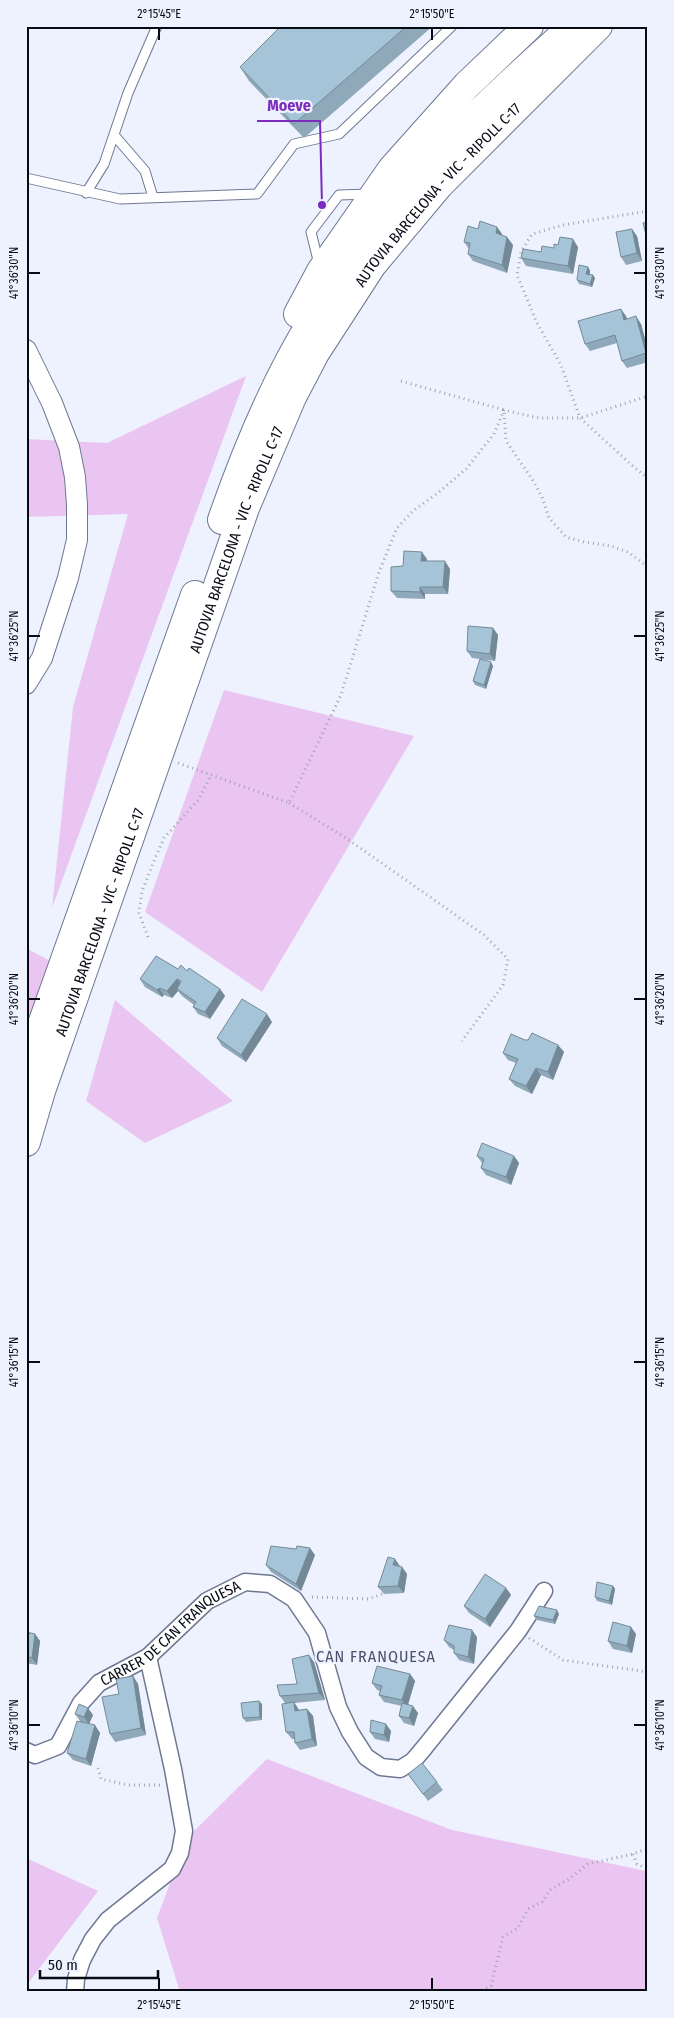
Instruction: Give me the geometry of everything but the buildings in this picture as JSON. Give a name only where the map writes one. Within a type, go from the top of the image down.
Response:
[{"type":"highway","points":[[242,463],[242,432],[304,301],[321,271],[392,169],[467,85],[529,26]]},
{"type":"highway","name":"AUTOVIA BARCELONA - VIC - RIPOLL C-17","points":[[26,1069],[242,463],[280,381],[312,322],[344,272],[380,223],[457,135],[573,26]]},
{"type":"highway","name":"AUTOVIA BARCELONA - VIC - RIPOLL C-17","points":[[26,1142],[41,1091],[245,508],[292,397],[315,353],[372,265],[439,186],[598,26]]},
{"type":"street","points":[[26,350],[44,386],[69,447],[75,476],[77,505],[77,540],[68,578],[45,650],[26,684]]},
{"type":"street","name":"CARRER DE CAN FRANQUESA","points":[[26,1752],[35,1755],[58,1746],[81,1703],[100,1683],[148,1656],[208,1601],[245,1582],[270,1584],[294,1599],[316,1633],[338,1707],[350,1732],[366,1757],[381,1767],[400,1769],[413,1761],[518,1631],[544,1591]]},
{"type":"street","points":[[75,1992],[76,1979],[82,1960],[93,1940],[108,1920],[172,1870],[180,1853],[184,1831],[148,1656]]},
{"type":"lane","points":[[86,192],[104,164],[128,93],[158,26]]},
{"type":"lane","points":[[26,178],[120,199],[258,194],[294,144],[339,134],[452,26]]},
{"type":"lane","points":[[114,135],[145,171],[153,198]]},
{"type":"path","points":[[648,211],[563,225],[532,234],[521,252],[516,275],[538,323],[561,366],[580,418],[648,478]]},
{"type":"path","points":[[401,381],[539,418],[580,418],[648,396]]},
{"type":"path","points":[[504,410],[506,441],[532,479],[542,497],[549,518],[566,537],[611,546],[628,552],[648,567]]},
{"type":"path","points":[[289,802],[341,695],[379,572],[396,528],[413,511],[466,469],[494,434],[504,410]]},
{"type":"path","points":[[159,756],[289,802],[346,838],[484,935],[508,959],[503,985],[462,1041]]},
{"type":"path","points":[[148,937],[140,913],[142,891],[164,838],[200,799],[211,775]]},
{"type":"path","points":[[294,1599],[313,1597],[369,1599],[382,1594]]},
{"type":"path","points":[[518,1631],[563,1660],[648,1672]]},
{"type":"path","points":[[98,1768],[101,1779],[128,1785],[158,1786],[175,1781]]},
{"type":"path","points":[[477,1992],[491,1986],[503,1937],[518,1928],[528,1909],[542,1902],[550,1890],[569,1879],[588,1864],[633,1854],[648,1848]]},
{"type":"path","points":[[633,1854],[637,1864],[648,1869]]},
{"type":"shaded area","points":[[246,376],[52,908],[73,707],[128,514],[26,517],[26,439],[107,443]]},
{"type":"shaded area","points":[[224,690],[414,736],[262,992],[145,912]]},
{"type":"shaded area","points":[[26,948],[52,962],[26,1032]]},
{"type":"shaded area","points":[[115,1000],[233,1101],[145,1143],[86,1101]]},
{"type":"shaded area","points":[[267,1759],[452,1830],[646,1871],[648,1874],[648,1992],[180,1992],[157,1918],[187,1838]]},
{"type":"shaded area","points":[[26,1858],[98,1891],[26,1986]]},
{"type":"place","name":"Moeve","points":[[322,205]]},
{"type":"district","name":"CAN FRANQUESA","points":[[376,1656]]}]
